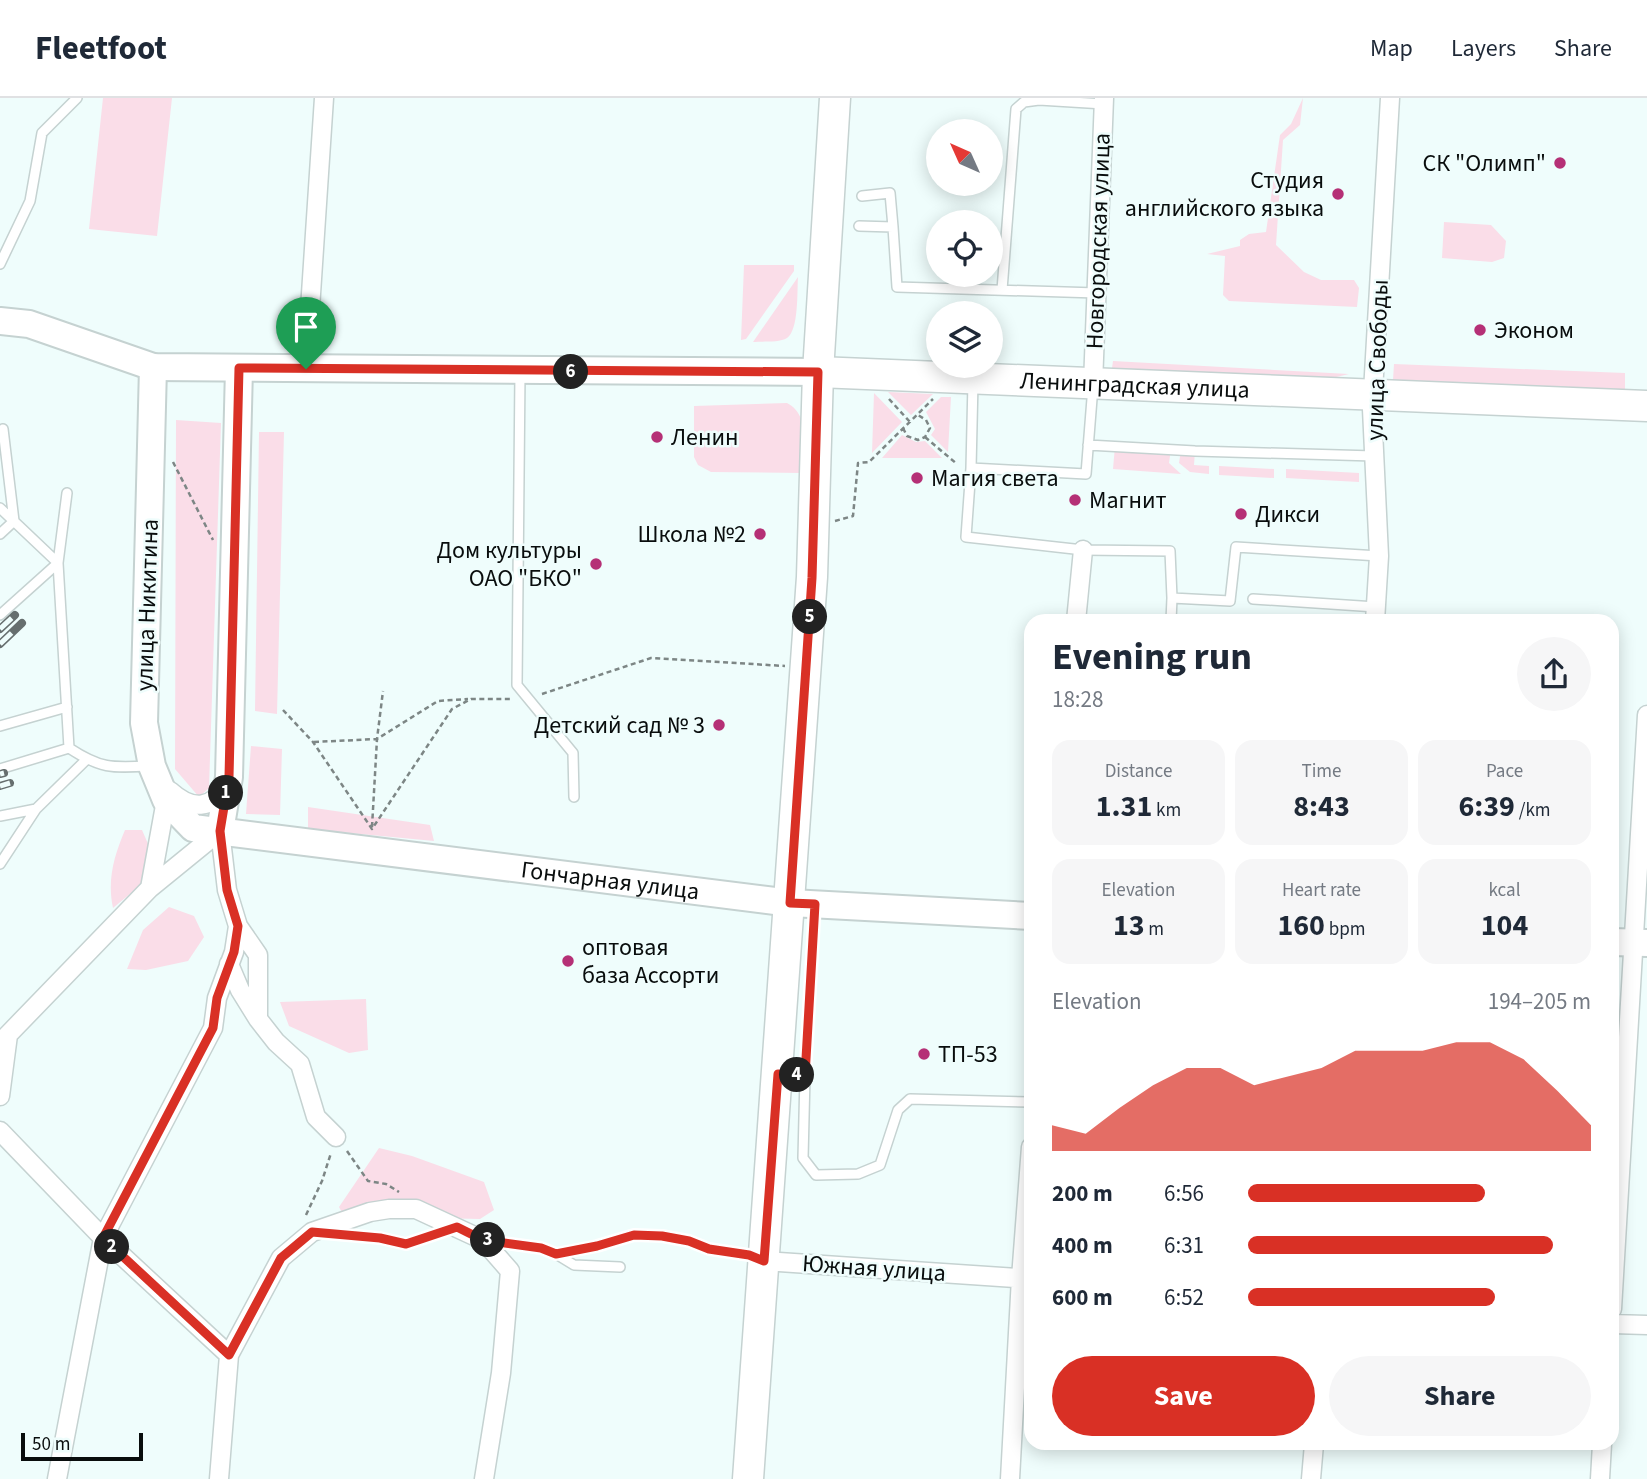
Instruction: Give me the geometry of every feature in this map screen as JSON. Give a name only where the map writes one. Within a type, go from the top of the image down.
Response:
[{"type":"main road","points":[[748,1479],[764,1261],[791,1075],[803,903],[818,372],[835,98]]},
{"type":"main road","name":"Ленинградская улица","points":[[818,372],[973,387],[1093,384],[1647,406]]},
{"type":"street","points":[[306,369],[324,98]]},
{"type":"street","name":"улица Свободы","points":[[1375,614],[1379,556],[1372,396],[1390,98]]},
{"type":"street","name":"Новгородская улица","points":[[1093,384],[1104,101]]},
{"type":"street","name":"Ленинградская улица","points":[[0,321],[29,324],[153,367],[818,372]]},
{"type":"street","name":"улица Никитина","points":[[153,367],[144,723],[152,766],[166,800],[193,828]]},
{"type":"street","points":[[239,368],[229,777],[220,831],[227,890],[238,926],[258,955],[258,1019]]},
{"type":"street","points":[[1077,614],[1083,550]]},
{"type":"street","points":[[1619,1174],[1631,942],[1647,715]]},
{"type":"street","points":[[152,766],[182,803],[195,806],[210,802],[222,792],[229,777]]},
{"type":"street","points":[[150,888],[166,800]]},
{"type":"street","name":"Гончарная улица","points":[[193,828],[371,840],[803,903],[1024,916]]},
{"type":"street","points":[[0,1096],[4,1039],[150,888],[220,831]]},
{"type":"street","points":[[57,1479],[103,1238],[213,1028],[217,998],[234,952],[238,926]]},
{"type":"street","points":[[229,964],[240,990],[258,1019],[276,1042],[300,1063],[316,1117],[336,1137]]},
{"type":"street","points":[[0,1131],[103,1238],[229,1355]]},
{"type":"street","points":[[219,1479],[229,1355],[281,1258],[308,1226],[388,1209],[416,1209],[483,1240],[510,1271],[501,1373],[484,1479]]},
{"type":"street","name":"Южная улица","points":[[764,1261],[1024,1278]]},
{"type":"street","points":[[1619,1324],[1647,1325]]},
{"type":"street","points":[[1010,1479],[1024,1337]]},
{"type":"street","points":[[1311,1479],[1313,1450]]},
{"type":"street","points":[[1600,1479],[1602,1450]]},
{"type":"lane","points":[[0,264],[30,201],[43,133],[77,98]]},
{"type":"lane","points":[[1002,290],[1016,109],[1024,102],[1039,100],[1104,101]]},
{"type":"lane","points":[[862,196],[890,193],[897,287],[1097,293]]},
{"type":"lane","points":[[859,226],[893,227]]},
{"type":"lane","points":[[520,371],[517,685],[573,753],[574,797]]},
{"type":"lane","points":[[971,468],[1086,474],[1093,384]]},
{"type":"lane","points":[[973,387],[966,537],[1083,550],[1170,551],[1171,614]]},
{"type":"lane","points":[[3,429],[14,521]]},
{"type":"lane","points":[[1088,445],[1374,456]]},
{"type":"lane","points":[[66,493],[58,563],[69,748]]},
{"type":"lane","points":[[0,508],[58,563]]},
{"type":"lane","points":[[0,534],[14,521]]},
{"type":"lane","points":[[1172,598],[1230,601],[1236,547],[1379,556]]},
{"type":"lane","points":[[0,615],[58,563]]},
{"type":"lane","points":[[1253,599],[1375,614]]},
{"type":"lane","points":[[0,726],[67,707]]},
{"type":"lane","points":[[0,769],[69,748],[87,759],[111,768],[152,766]]},
{"type":"lane","points":[[0,864],[36,809],[87,759]]},
{"type":"lane","points":[[0,816],[36,809]]},
{"type":"lane","points":[[791,1075],[803,1158],[816,1175],[858,1174],[880,1165],[898,1110],[910,1099],[1024,1102]]},
{"type":"lane","points":[[345,1235],[357,1216]]},
{"type":"lane","points":[[308,1226],[345,1235],[380,1238],[406,1244],[457,1227]]},
{"type":"lane","points":[[483,1240],[541,1248],[573,1265],[620,1267]]},
{"type":"path","points":[[828,523],[853,516],[858,463],[869,462],[940,392],[973,387]]},
{"type":"path","points":[[887,397],[910,422]]},
{"type":"path","points":[[903,428],[907,436],[918,440],[925,436],[930,428],[926,420],[917,415]]},
{"type":"path","points":[[925,436],[958,465],[971,468]]},
{"type":"path","points":[[151,439],[170,457],[212,539],[234,568]]},
{"type":"path","points":[[313,743],[377,739],[438,701],[528,700],[651,658],[791,666]]},
{"type":"path","points":[[371,840],[377,739],[383,691]]},
{"type":"path","points":[[371,840],[452,709],[471,699]]},
{"type":"path","points":[[283,710],[313,743],[371,840]]},
{"type":"path","points":[[791,1075],[803,903]]},
{"type":"path","points":[[336,1137],[368,1181],[392,1187],[406,1196],[416,1209]]},
{"type":"path","points":[[308,1226],[336,1137]]},
{"type":"path","points":[[556,1254],[634,1235],[689,1241],[709,1249],[749,1255],[764,1261]]},
{"type":"shaded area","points":[[103,98],[172,98],[157,236],[89,229]]},
{"type":"shaded area","points":[[1303,98],[1300,125],[1283,140],[1276,245],[1304,272],[1321,280],[1354,280],[1359,288],[1357,307],[1229,301],[1223,295],[1225,256],[1207,254],[1240,246],[1240,240],[1249,234],[1266,232],[1280,135],[1291,124]]},
{"type":"shaded area","points":[[1444,222],[1491,225],[1506,241],[1504,258],[1492,262],[1442,258]]},
{"type":"shaded area","points":[[744,265],[794,265],[794,271],[746,339],[741,340]]},
{"type":"shaded area","points":[[798,277],[795,319],[791,334],[780,341],[753,342]]},
{"type":"shaded area","points":[[1113,361],[1349,374],[1328,379],[1112,368]]},
{"type":"shaded area","points":[[1394,364],[1625,373],[1625,391],[1393,380]]},
{"type":"shaded area","points":[[888,392],[933,394],[911,415]]},
{"type":"shaded area","points":[[874,393],[902,422],[872,453]]},
{"type":"shaded area","points":[[941,397],[951,397],[948,452],[931,435],[935,429],[926,412]]},
{"type":"shaded area","points":[[787,403],[795,409],[803,425],[802,473],[711,472],[698,465],[694,457],[694,406]]},
{"type":"shaded area","points":[[176,420],[221,423],[209,788],[199,797],[175,769]]},
{"type":"shaded area","points":[[259,432],[284,432],[277,714],[255,711]]},
{"type":"shaded area","points":[[902,435],[916,442],[925,441],[942,458],[882,458]]},
{"type":"shaded area","points":[[1115,446],[1171,449],[1169,463],[1181,474],[1113,469]]},
{"type":"shaded area","points":[[1181,450],[1195,451],[1194,465],[1209,466],[1209,474],[1190,472],[1179,463]]},
{"type":"shaded area","points":[[1219,466],[1274,469],[1274,478],[1219,475]]},
{"type":"shaded area","points":[[1286,469],[1359,473],[1359,482],[1286,478]]},
{"type":"shaded area","points":[[251,746],[282,749],[280,815],[246,814]]},
{"type":"shaded area","points":[[308,807],[430,825],[434,841],[308,829]]},
{"type":"shaded area","points":[[125,830],[142,830],[152,853],[142,884],[113,908],[113,868]]},
{"type":"shaded area","points":[[169,907],[194,916],[204,937],[188,961],[146,970],[127,969],[143,930]]},
{"type":"shaded area","points":[[366,999],[368,1050],[349,1053],[289,1026],[280,1002]]},
{"type":"shaded area","points":[[379,1148],[412,1156],[484,1182],[494,1210],[480,1219],[344,1216],[339,1207]]},
{"type":"railway","points":[[0,629],[15,615]]},
{"type":"railway","points":[[0,644],[22,623]]},
{"type":"railway","points":[[0,774],[4,773]]},
{"type":"railway","points":[[0,786],[10,783]]},
{"type":"place","name":"СК \"Олимп\"","points":[[1560,163]]},
{"type":"place","name":"Студия английского языка","points":[[1338,194]]},
{"type":"place","name":"Эконом","points":[[1480,330]]},
{"type":"place","name":"Ленин","points":[[657,437]]},
{"type":"place","name":"Магия света","points":[[917,478]]},
{"type":"place","name":"Магнит","points":[[1075,500]]},
{"type":"place","name":"Дикси","points":[[1241,514]]},
{"type":"place","name":"Школа №2","points":[[760,534]]},
{"type":"place","name":"Дом культуры ОАО \"БКО\"","points":[[596,564]]},
{"type":"place","name":"Детский сад № 3","points":[[719,725]]},
{"type":"place","name":"оптовая база Ассорти","points":[[568,961]]},
{"type":"place","name":"ТП-53","points":[[924,1054]]},
{"type":"route","points":[[239,368],[306,369],[818,372],[815,523],[790,903],[815,904],[805,1076],[778,1074],[764,1261],[749,1255],[709,1249],[689,1241],[662,1236],[634,1235],[556,1254],[541,1248],[483,1240],[457,1227],[406,1244],[380,1238],[312,1232],[281,1258],[229,1355],[103,1238],[213,1028],[217,998],[234,952],[238,926],[227,890],[220,831],[229,777],[239,368]]}]
